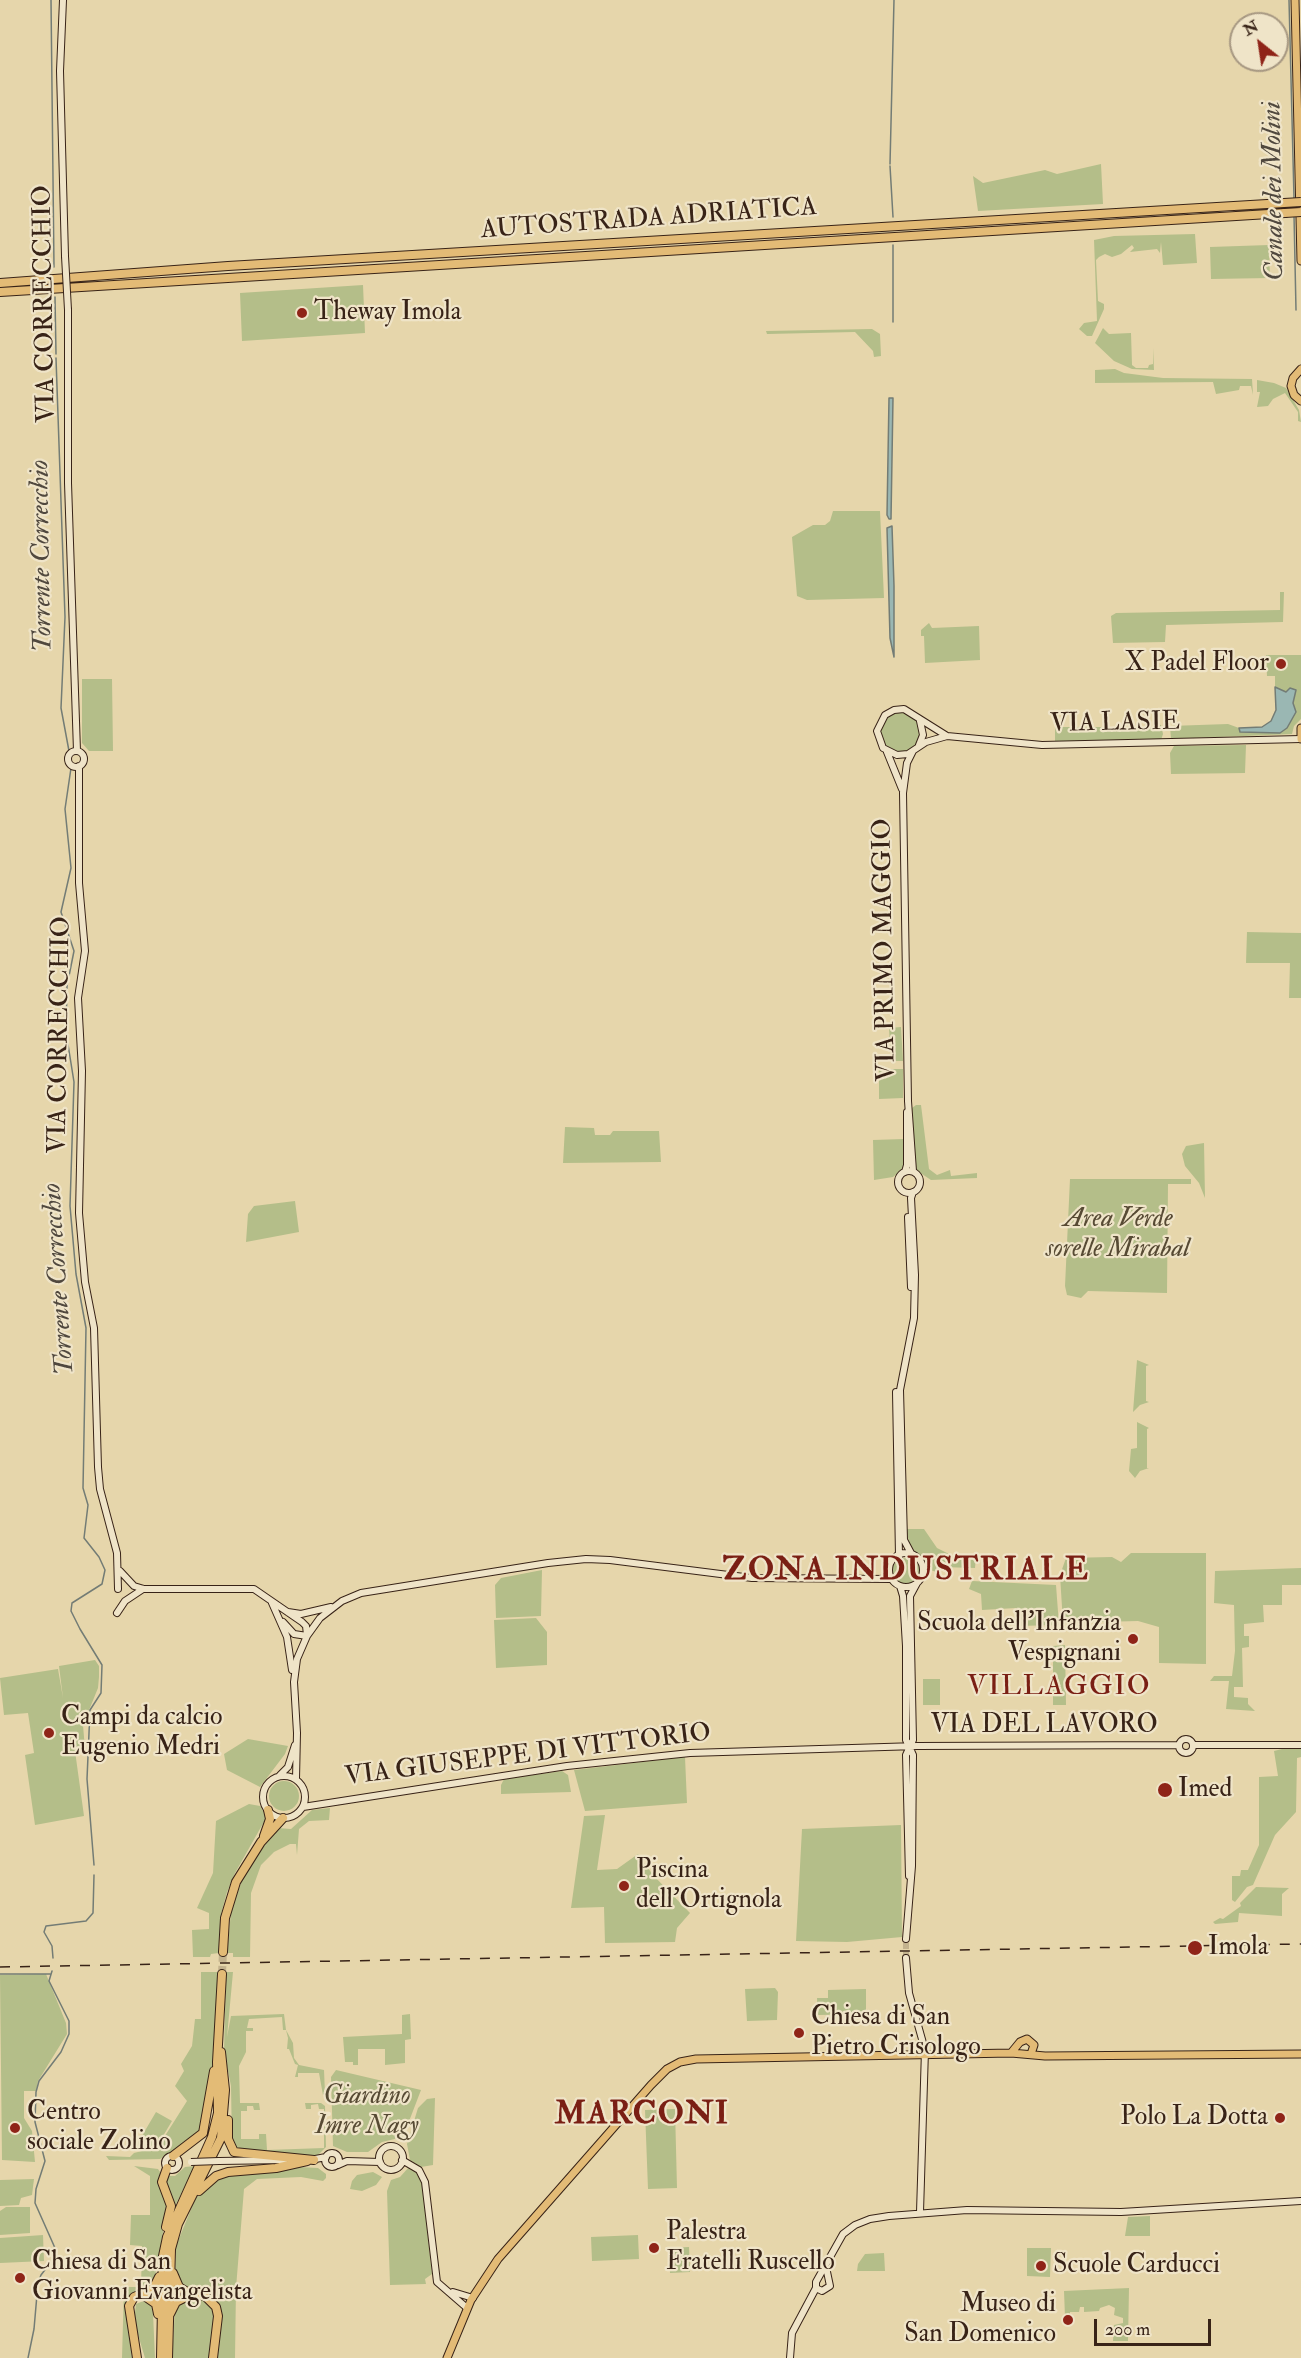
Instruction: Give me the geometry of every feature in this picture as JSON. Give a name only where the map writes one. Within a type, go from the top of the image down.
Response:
[{"type":"highway","name":"AUTOSTRADA ADRIATICA","points":[[0,283],[250,264],[1301,202]]},
{"type":"highway","name":"AUTOSTRADA ADRIATICA","points":[[0,292],[1301,212]]},
{"type":"highway","points":[[261,1842],[270,1819],[268,1810]]},
{"type":"highway","points":[[223,1952],[230,1899],[236,1882],[261,1842],[283,1818]]},
{"type":"highway","points":[[176,2158],[200,2138],[202,2133],[217,2062],[222,1974]]},
{"type":"highway","points":[[219,2046],[229,2091],[228,2139],[234,2152],[314,2160]]},
{"type":"highway","points":[[213,2358],[217,2310],[209,2298],[192,2294],[176,2284],[166,2253],[171,2224],[213,2137],[218,2113],[217,2062]]},
{"type":"highway","points":[[137,2358],[132,2340],[129,2306],[134,2297],[143,2295],[156,2286],[178,2224],[220,2138],[224,2120],[224,2069]]},
{"type":"highway","points":[[189,2203],[205,2183],[216,2176],[314,2160]]},
{"type":"highway","points":[[161,2358],[166,2253],[171,2206],[162,2182],[167,2168]]},
{"type":"highway","points":[[163,2339],[173,2307],[180,2298],[192,2294]]},
{"type":"highway","points":[[143,2295],[151,2298],[157,2307],[168,2358]]},
{"type":"main road","points":[[1295,0],[1301,261]]},
{"type":"main road","points":[[1300,368],[1291,386],[1300,401]]},
{"type":"main road","points":[[1019,2050],[1022,2040],[1027,2039],[1032,2041],[1033,2051]]},
{"type":"main road","points":[[447,2358],[472,2299],[512,2242],[651,2085],[672,2066],[692,2059],[925,2056],[1011,2053],[1019,2050],[1051,2055],[1299,2053]]},
{"type":"street","name":"VIA CORRECCHIO","points":[[63,0],[60,80],[65,256],[69,310],[68,483],[77,750],[84,757],[80,766],[79,883],[85,951],[78,998],[82,1071],[79,1213],[86,1282],[94,1328],[98,1467],[119,1568],[118,1589],[135,1589]]},
{"type":"street","name":"VIA LASIE","points":[[886,751],[877,735],[878,726],[885,715],[894,710],[904,709],[947,736]]},
{"type":"street","points":[[919,746],[923,735],[920,719]]},
{"type":"street","name":"VIA LASIE","points":[[913,751],[919,746],[947,736],[1042,745],[1285,740],[1301,735]]},
{"type":"street","name":"VIA CORRECCHIO","points":[[77,750],[70,753],[68,761],[72,766],[80,766]]},
{"type":"street","points":[[886,751],[903,755],[913,751]]},
{"type":"street","name":"VIA PRIMO MAGGIO","points":[[886,751],[894,764],[903,793]]},
{"type":"street","name":"VIA PRIMO MAGGIO","points":[[898,1556],[896,1392],[909,1321],[911,1295],[905,1192],[898,1182],[907,1165],[909,1106],[903,793],[907,763],[913,751]]},
{"type":"street","name":"VIA PRIMO MAGGIO","points":[[909,1106],[914,1171],[921,1180],[911,1198],[915,1268],[914,1318],[900,1390],[904,1540],[922,1567],[910,1596],[913,1740],[909,1746]]},
{"type":"street","points":[[904,1172],[914,1171]]},
{"type":"street","points":[[905,1192],[913,1192]]},
{"type":"street","points":[[878,1577],[889,1570],[892,1562],[898,1556],[912,1555]]},
{"type":"street","points":[[294,1682],[297,1659],[307,1636],[320,1618],[334,1606],[351,1597],[372,1591],[579,1560],[610,1560],[767,1579],[878,1577],[892,1579]]},
{"type":"street","points":[[119,1568],[124,1578],[135,1589],[248,1587],[264,1595],[306,1626],[307,1636]]},
{"type":"street","points":[[889,1570],[892,1579],[900,1586],[909,1587],[917,1583]]},
{"type":"street","name":"VIA PRIMO MAGGIO","points":[[900,1586],[903,1596],[906,1646],[906,1740],[913,1757],[912,1866],[909,1880],[906,1939]]},
{"type":"street","points":[[117,1613],[135,1589]]},
{"type":"street","points":[[271,1602],[287,1637],[294,1682],[297,1733],[296,1779]]},
{"type":"street","points":[[286,1611],[302,1614],[334,1606]]},
{"type":"street","points":[[276,1611],[294,1634],[307,1636]]},
{"type":"street","points":[[272,1780],[284,1776],[296,1779],[303,1786],[305,1796],[303,1807],[292,1816],[283,1818],[268,1810],[264,1793],[272,1780],[288,1767],[297,1733]]},
{"type":"street","name":"VIA DEL LAVORO","points":[[909,1746],[1179,1745],[1181,1751],[1187,1753],[1193,1746],[1301,1745]]},
{"type":"street","name":"VIA GIUSEPPE DI VITTORIO","points":[[303,1807],[332,1800],[567,1766],[661,1755],[735,1750],[909,1746]]},
{"type":"street","name":"VIA GIUSEPPE DI VITTORIO","points":[[305,1796],[332,1800]]},
{"type":"street","points":[[906,1958],[909,1993],[923,2038],[925,2056],[920,2212]]},
{"type":"street","points":[[380,2162],[379,2155],[384,2148],[394,2147],[401,2153],[401,2162]]},
{"type":"street","points":[[326,2161],[330,2153],[347,2158],[379,2155]]},
{"type":"street","points":[[337,2155],[339,2159],[337,2165]]},
{"type":"street","points":[[190,2162],[177,2168],[167,2168],[167,2159],[176,2158],[190,2162],[314,2160],[326,2161],[331,2167],[347,2161],[380,2162],[390,2169],[401,2162],[414,2166],[425,2182],[437,2282],[459,2298],[467,2308]]},
{"type":"street","points":[[176,2158],[177,2168]]},
{"type":"street","points":[[818,2289],[816,2282],[840,2238],[855,2225],[870,2219],[920,2212],[1015,2209],[1093,2212],[1301,2201]]},
{"type":"street","points":[[790,2358],[790,2338],[812,2296],[818,2289],[828,2289],[826,2267]]},
{"type":"street","points":[[820,2277],[828,2279]]},
{"type":"street","points":[[450,2291],[472,2299]]},
{"type":"street","points":[[459,2298],[472,2299]]},
{"type":"green space","points":[[1101,164],[1103,204],[978,211],[973,176],[983,183],[1045,170],[1057,174]]},
{"type":"green space","points":[[1195,234],[1197,263],[1163,265],[1161,242],[1160,253],[1157,249],[1130,252],[1134,248],[1132,245],[1121,254],[1112,257],[1105,254],[1099,257],[1096,260],[1098,301],[1104,304],[1104,309],[1092,336],[1087,336],[1079,329],[1084,323],[1097,321],[1094,240],[1114,236]]},
{"type":"green space","points":[[1269,245],[1270,278],[1211,279],[1210,247]]},
{"type":"green space","name":"Theway Imola","points":[[363,285],[365,333],[242,341],[240,293]]},
{"type":"green space","points":[[1103,328],[1109,334],[1131,333],[1132,365],[1136,368],[1148,368],[1153,364],[1153,348],[1154,370],[1132,369],[1114,361],[1095,343]]},
{"type":"green space","points":[[872,329],[880,334],[881,356],[874,357],[873,351],[855,332],[767,334],[766,331]]},
{"type":"green space","points":[[1115,369],[1124,373],[1163,378],[1252,379],[1253,395],[1251,386],[1240,386],[1239,390],[1216,394],[1213,382],[1095,383],[1095,370]]},
{"type":"green space","points":[[1257,380],[1286,388],[1299,410],[1301,422],[1298,421],[1298,412],[1285,393],[1273,399],[1268,406],[1257,407],[1260,392],[1257,392]]},
{"type":"green space","points":[[833,511],[880,511],[884,598],[807,600],[797,596],[792,537],[813,525],[825,525],[830,521]]},
{"type":"green space","points":[[1280,592],[1284,592],[1283,622],[1166,625],[1165,642],[1113,643],[1111,616],[1116,613],[1280,610]]},
{"type":"green space","points":[[929,623],[932,628],[979,626],[980,660],[925,663],[924,636],[921,636],[921,630]]},
{"type":"green space","points":[[1266,655],[1301,655],[1301,719],[1294,726],[1292,734],[1171,739],[1170,726],[1228,724],[1239,728],[1239,731],[1287,728],[1294,714],[1293,703],[1296,690],[1286,692],[1275,687],[1275,676],[1267,676]]},
{"type":"green space","points":[[82,679],[112,679],[113,751],[89,751],[82,743]]},
{"type":"green space","points":[[900,712],[914,718],[920,732],[914,746],[900,752],[886,746],[880,732],[886,718]]},
{"type":"green space","points":[[1153,724],[1161,725],[1163,734],[1161,740],[1055,743],[1055,727],[1153,727]]},
{"type":"green space","points":[[1246,745],[1245,773],[1171,774],[1170,753],[1174,746]]},
{"type":"green space","points":[[1247,932],[1301,933],[1301,998],[1289,998],[1290,963],[1246,963]]},
{"type":"green space","points":[[901,1027],[903,1061],[891,1061],[889,1028]]},
{"type":"green space","points":[[879,1069],[903,1069],[903,1098],[879,1099]]},
{"type":"green space","points":[[921,1105],[929,1169],[937,1175],[950,1170],[951,1176],[977,1173],[977,1178],[931,1180],[916,1170],[912,1108]]},
{"type":"green space","points":[[565,1127],[594,1128],[595,1135],[610,1135],[613,1131],[659,1131],[661,1162],[563,1163]]},
{"type":"green space","points":[[904,1139],[906,1166],[893,1177],[874,1180],[873,1140]]},
{"type":"green space","points":[[1204,1143],[1205,1198],[1199,1183],[1185,1166],[1182,1154],[1186,1146]]},
{"type":"green space","name":"Area Verde sorelle Mirabal","points":[[1070,1179],[1191,1179],[1191,1184],[1168,1184],[1167,1293],[1088,1291],[1081,1298],[1067,1295],[1065,1286]]},
{"type":"green space","points":[[295,1201],[299,1232],[246,1242],[248,1214],[254,1206]]},
{"type":"green space","points":[[1137,1360],[1149,1365],[1146,1366],[1146,1401],[1149,1402],[1140,1405],[1133,1412]]},
{"type":"green space","points":[[1137,1422],[1149,1428],[1147,1429],[1147,1468],[1149,1468],[1140,1471],[1135,1478],[1129,1471],[1131,1449],[1137,1448]]},
{"type":"green space","points":[[906,1529],[924,1529],[937,1548],[953,1556],[976,1556],[975,1568],[941,1567],[940,1573],[930,1570],[910,1546]]},
{"type":"green space","points":[[1131,1553],[1206,1553],[1206,1664],[1159,1663],[1159,1627],[1138,1621],[1063,1623],[1060,1575],[1066,1558],[1112,1557],[1121,1562]]},
{"type":"green space","points":[[906,1558],[916,1562],[920,1572],[916,1582],[906,1586],[896,1582],[892,1572],[896,1562]]},
{"type":"green space","points":[[1301,1568],[1301,1585],[1282,1585],[1282,1605],[1263,1605],[1264,1622],[1244,1624],[1244,1636],[1249,1636],[1249,1647],[1242,1648],[1243,1687],[1234,1687],[1234,1697],[1248,1698],[1248,1704],[1255,1711],[1226,1709],[1229,1681],[1210,1681],[1214,1676],[1232,1676],[1235,1651],[1234,1605],[1214,1603],[1215,1571]]},
{"type":"green space","points":[[542,1570],[541,1616],[496,1618],[495,1585],[501,1578]]},
{"type":"green space","points":[[972,1581],[1056,1585],[1059,1625],[1017,1626],[1016,1608],[982,1610],[981,1594],[969,1589]]},
{"type":"green space","points":[[536,1618],[547,1632],[547,1665],[496,1668],[494,1620]]},
{"type":"green space","points":[[1065,1645],[1066,1705],[1053,1705],[1053,1646]]},
{"type":"green space","name":"Campi da calcio Eugenio Medri","points":[[95,1660],[99,1666],[98,1688],[83,1725],[85,1749],[75,1751],[84,1816],[35,1825],[25,1755],[34,1753],[28,1713],[4,1715],[0,1678],[58,1669],[63,1698],[59,1666]]},
{"type":"green space","points":[[923,1679],[940,1679],[940,1705],[923,1705]]},
{"type":"green space","points":[[248,1739],[288,1746],[285,1754],[260,1787],[227,1770],[224,1754]]},
{"type":"green space","points":[[1301,1749],[1301,1757],[1297,1758],[1296,1812],[1275,1835],[1253,1885],[1247,1887],[1235,1902],[1232,1900],[1232,1876],[1240,1876],[1241,1870],[1248,1870],[1259,1845],[1259,1777],[1278,1776],[1274,1751]]},
{"type":"green space","points":[[685,1757],[687,1803],[585,1811],[574,1770]]},
{"type":"green space","points":[[562,1771],[568,1775],[571,1792],[501,1794],[504,1779]]},
{"type":"green space","points":[[284,1781],[295,1785],[299,1796],[295,1807],[284,1811],[273,1807],[269,1796],[273,1785]]},
{"type":"green space","points":[[249,1804],[260,1806],[265,1814],[265,1820],[227,1892],[221,1914],[219,1953],[211,1954],[210,1957],[193,1957],[192,1930],[209,1929],[209,1913],[197,1908],[213,1873],[216,1821]]},
{"type":"green space","points":[[330,1808],[329,1820],[309,1821],[299,1829],[297,1855],[296,1844],[290,1844],[274,1852],[261,1865],[251,1893],[250,1957],[233,1957],[233,1953],[227,1953],[231,1912],[243,1877],[258,1854],[278,1828],[291,1829],[312,1810]]},
{"type":"green space","points":[[605,1815],[597,1870],[617,1869],[638,1854],[653,1875],[690,1913],[677,1928],[675,1942],[605,1943],[604,1907],[571,1908],[584,1816]]},
{"type":"green space","points":[[901,1825],[902,1937],[847,1942],[796,1941],[802,1829]]},
{"type":"green space","points":[[1256,1887],[1289,1888],[1282,1894],[1282,1916],[1239,1913],[1238,1922],[1215,1924],[1213,1922],[1220,1918],[1223,1919],[1241,1906],[1240,1903]]},
{"type":"green space","points":[[201,1972],[219,1972],[214,2056],[200,2132],[160,2159],[109,2160],[106,2156],[130,2157],[134,2153],[158,2147],[187,2101],[175,2086],[184,2071],[181,2064],[192,2046],[195,2019],[201,2019]]},
{"type":"green space","points":[[226,1972],[233,1972],[227,2037],[231,2016],[284,2014],[286,2030],[283,2030],[282,2017],[249,2019],[247,2028],[253,2028],[253,2031],[246,2031],[246,2052],[239,2066],[240,2103],[259,2103],[260,2110],[247,2106],[247,2111],[241,2111],[241,2139],[259,2139],[259,2134],[266,2134],[267,2150],[324,2148],[324,2109],[319,2109],[318,2104],[311,2105],[311,2109],[306,2109],[305,2103],[321,2103],[325,2106],[326,2147],[317,2156],[239,2152],[232,2145],[231,2086],[224,2051]]},
{"type":"green space","points":[[46,1974],[66,2023],[67,2034],[38,2081],[36,2091],[24,2091],[24,2118],[32,2131],[35,2162],[2,2160],[0,1975]]},
{"type":"green space","points":[[775,1988],[778,1992],[777,2020],[747,2021],[745,1989]]},
{"type":"green space","points":[[866,1989],[866,2014],[818,2015],[817,1998],[828,1998],[828,1990]]},
{"type":"green space","points":[[410,2014],[411,2039],[405,2040],[405,2063],[385,2065],[385,2049],[358,2049],[358,2065],[345,2062],[343,2037],[402,2034],[402,2015]]},
{"type":"green space","points":[[286,2030],[293,2043],[294,2058],[299,2065],[324,2070],[325,2094],[323,2095],[319,2073],[298,2073],[298,2077],[295,2077],[298,2065],[295,2064],[287,2049]]},
{"type":"green space","name":"Giardino Imre Nagy","points":[[336,2070],[421,2090],[403,2137],[382,2142],[368,2152],[347,2152],[333,2146],[331,2077]]},
{"type":"green space","points":[[435,2098],[433,2165],[421,2167],[410,2160],[407,2144],[418,2108],[427,2099]]},
{"type":"green space","points":[[675,2109],[677,2188],[648,2189],[645,2110]]},
{"type":"green space","points":[[156,2112],[172,2121],[163,2136],[150,2147],[133,2151]]},
{"type":"green space","points":[[134,2166],[158,2169],[162,2175],[168,2205],[153,2287],[131,2295],[125,2305],[132,2358],[122,2358],[124,2287],[141,2287],[142,2246],[130,2245],[131,2215],[150,2215],[150,2176]]},
{"type":"green space","points":[[195,2166],[172,2212],[166,2188],[166,2176],[175,2176],[185,2167]]},
{"type":"green space","points":[[299,2167],[318,2168],[326,2174],[326,2178],[323,2181],[301,2177],[257,2179],[244,2189],[236,2288],[235,2358],[217,2358],[222,2316],[220,2305],[209,2293],[183,2286],[175,2275],[176,2246],[196,2197],[217,2178]]},
{"type":"green space","points":[[409,2167],[415,2170],[422,2183],[432,2274],[425,2279],[426,2284],[390,2285],[387,2191],[391,2180],[400,2177]]},
{"type":"green space","points":[[373,2172],[382,2177],[376,2185],[362,2191],[350,2189],[357,2175]]},
{"type":"green space","points":[[34,2179],[32,2195],[21,2198],[19,2205],[0,2206],[0,2180]]},
{"type":"green space","points":[[6,2207],[30,2207],[30,2233],[0,2235],[0,2211]]},
{"type":"green space","points":[[1150,2216],[1150,2236],[1125,2236],[1128,2217]]},
{"type":"green space","points":[[43,2235],[44,2261],[0,2263],[0,2238]]},
{"type":"green space","points":[[638,2235],[639,2259],[592,2261],[591,2237]]},
{"type":"green space","points":[[689,2247],[690,2272],[670,2273],[669,2248]]},
{"type":"green space","points":[[1027,2248],[1051,2248],[1050,2277],[1027,2276]]},
{"type":"green space","points":[[884,2253],[885,2271],[857,2271],[858,2264],[865,2254]]},
{"type":"green space","points":[[1129,2288],[1128,2341],[1113,2341],[1114,2325],[1123,2323],[1123,2318],[1114,2315],[1115,2308],[1109,2305],[1100,2308],[1099,2311],[1084,2312],[1084,2307],[1080,2307],[1079,2312],[1070,2312],[1070,2316],[1065,2317],[1064,2291]]},
{"type":"green space","points":[[192,2297],[205,2299],[215,2311],[210,2358],[172,2358],[175,2309],[178,2304]]},
{"type":"green space","points":[[146,2300],[151,2304],[153,2313],[155,2358],[145,2358],[134,2321],[136,2304]]},
{"type":"water","points":[[889,398],[893,398],[891,519],[887,515]]},
{"type":"water","points":[[892,526],[894,657],[890,638],[887,528]]},
{"type":"water","points":[[1275,687],[1286,692],[1290,688],[1296,690],[1293,703],[1296,712],[1287,728],[1280,733],[1240,732],[1239,728],[1262,727],[1271,721],[1276,710]]},
{"type":"waterway","name":"Torrente Correcchio","points":[[51,0],[54,267]]},
{"type":"waterway","points":[[890,164],[894,0]]},
{"type":"waterway","name":"Canale dei Molini","points":[[1289,0],[1294,198]]},
{"type":"waterway","points":[[890,166],[893,217]]},
{"type":"waterway","name":"Canale dei Molini","points":[[1294,215],[1296,310]]},
{"type":"waterway","points":[[893,245],[893,322]]},
{"type":"waterway","name":"Torrente Correcchio","points":[[55,297],[56,354]]},
{"type":"waterway","name":"Torrente Correcchio","points":[[56,358],[65,617],[61,708],[69,751]]},
{"type":"waterway","name":"Torrente Correcchio","points":[[71,768],[65,809],[71,868],[61,912],[74,951],[67,986],[66,1032],[74,1082],[70,1206],[76,1274],[86,1328],[83,1488],[88,1505],[84,1538],[99,1557],[105,1570],[102,1584],[72,1603],[71,1611],[102,1665],[101,1693],[90,1710],[87,1779],[94,1865]]},
{"type":"waterway","name":"Torrente Correcchio","points":[[53,1958],[52,1946],[44,1932],[46,1926],[86,1921],[93,1913],[94,1875]]},
{"type":"waterway","name":"Torrente Correcchio","points":[[28,2358],[34,2329],[38,2283],[54,2258],[55,2248],[35,2203],[36,2189],[45,2161],[35,2122],[36,2092],[39,2081],[61,2052],[69,2034],[69,2021],[49,1981],[52,1971]]},
{"type":"waterway","points":[[0,1974],[50,1974]]},
{"type":"tunnel","points":[[906,1939],[906,1958]]},
{"type":"tunnel","points":[[222,1974],[223,1952]]},
{"type":"railway","points":[[0,1967],[1301,1944]]},
{"type":"place","name":"Theway Imola","points":[[302,313]]},
{"type":"place","name":"X Padel Floor","points":[[1281,664]]},
{"type":"place","name":"Scuola dell'Infanzia Vespignani","points":[[1133,1639]]},
{"type":"place","name":"Campi da calcio Eugenio Medri","points":[[49,1733]]},
{"type":"place","name":"Imed","points":[[1165,1790]]},
{"type":"place","name":"Piscina dell'Ortignola","points":[[624,1886]]},
{"type":"place","name":"Imola","points":[[1195,1948]]},
{"type":"place","name":"Chiesa di San Pietro Crisologo","points":[[799,2033]]},
{"type":"place","name":"Polo La Dotta","points":[[1280,2118]]},
{"type":"place","name":"Centro sociale Zolino","points":[[15,2128]]},
{"type":"place","name":"Palestra Fratelli Ruscello","points":[[654,2248]]},
{"type":"place","name":"Scuole Carducci","points":[[1041,2266]]},
{"type":"place","name":"Chiesa di San Giovanni Evangelista","points":[[20,2278]]},
{"type":"place","name":"Museo di San Domenico","points":[[1068,2320]]},
{"type":"district","name":"ZONA INDUSTRIALE","points":[[906,1572]]},
{"type":"district","name":"VILLAGGIO","points":[[1059,1688]]},
{"type":"district","name":"MARCONI","points":[[642,2116]]}]
